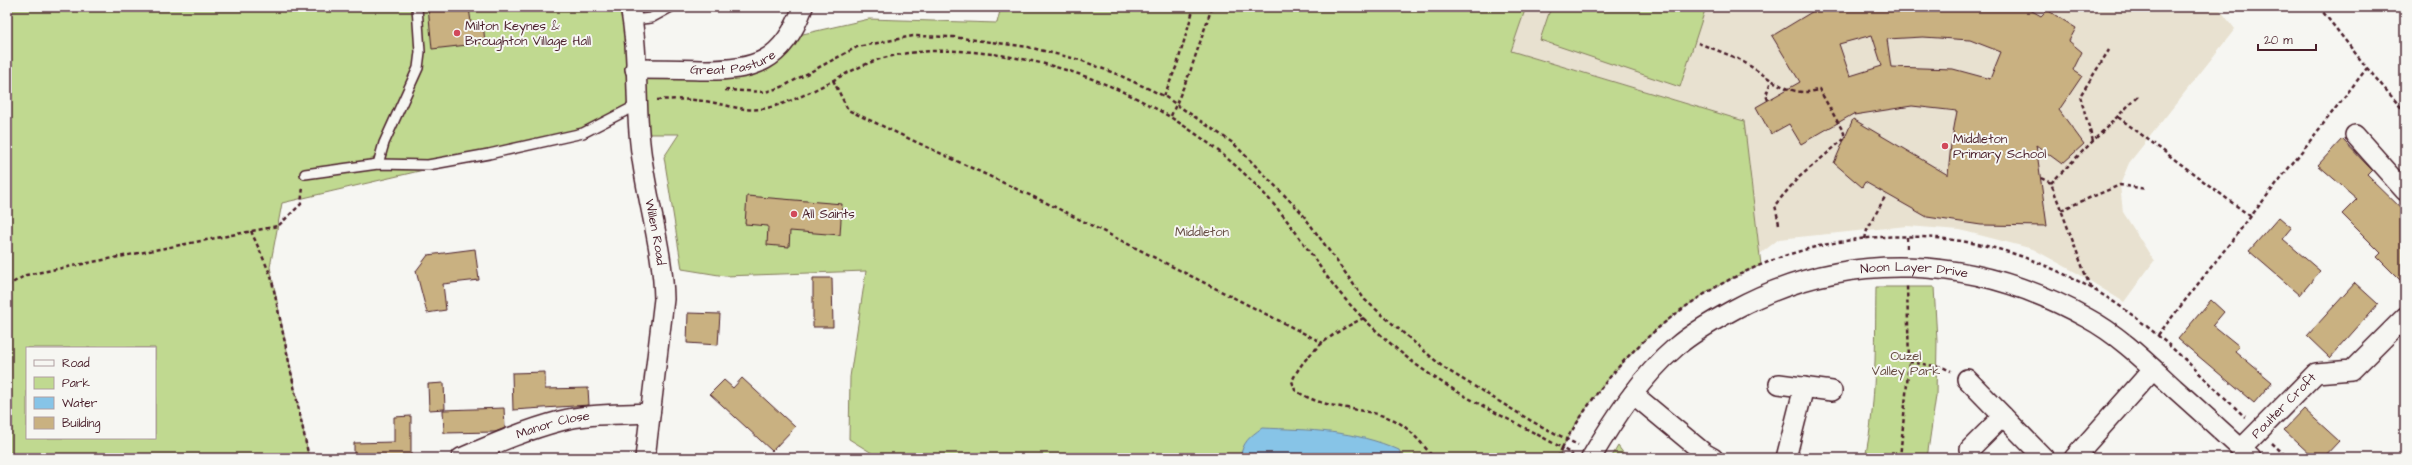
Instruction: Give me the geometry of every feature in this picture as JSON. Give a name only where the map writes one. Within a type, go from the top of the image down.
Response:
[{"type":"street","name":"Great Pasture","points":[[635,69],[726,70],[742,69],[757,64],[773,54],[785,42],[796,24],[803,7]]},
{"type":"street","name":"Willen Road","points":[[631,14],[640,145],[664,286],[663,317],[644,458]]},
{"type":"street","points":[[2355,136],[2405,191]]},
{"type":"street","name":"Noon Layer Drive","points":[[1588,457],[1633,394],[1675,347],[1714,320],[1754,298],[1823,274],[1906,266],[1958,271],[2002,281],[2045,295],[2089,319],[2153,369],[2246,454]]},
{"type":"street","name":"Poulter Croft","points":[[2246,454],[2259,430],[2316,372],[2352,370],[2405,317]]},
{"type":"street","points":[[2074,458],[2153,369]]},
{"type":"street","points":[[1967,379],[2044,458]]},
{"type":"street","points":[[1779,384],[1832,391]]},
{"type":"street","points":[[1786,458],[1804,387]]},
{"type":"street","points":[[1633,394],[1704,453],[1713,458]]},
{"type":"street","name":"Manor Close","points":[[462,458],[509,438],[560,421],[588,416],[649,413]]},
{"type":"street","points":[[1970,449],[2003,416]]},
{"type":"lane","points":[[378,164],[384,143],[418,68],[420,52],[417,7]]},
{"type":"lane","points":[[631,14],[651,18],[671,7]]},
{"type":"lane","points":[[305,174],[378,164],[434,164],[528,146],[584,133],[637,105]]},
{"type":"path","points":[[1164,96],[1177,65],[1194,7]]},
{"type":"path","points":[[1171,116],[1190,72],[1212,7]]},
{"type":"path","points":[[2319,7],[2367,68],[2405,112]]},
{"type":"path","points":[[724,90],[765,92],[782,87],[857,47],[913,36],[953,36],[1028,47],[1080,60],[1164,96],[1233,143],[1301,212],[1365,300],[1444,368],[1533,422],[1566,438],[1588,457]]},
{"type":"path","points":[[1698,43],[1739,60],[1781,87],[1812,92],[1819,88],[1844,133],[1844,139],[1797,179],[1775,205],[1779,224]]},
{"type":"path","points":[[2093,141],[2080,96],[2109,50]]},
{"type":"path","points":[[637,105],[656,100],[670,99],[707,102],[731,108],[755,110],[788,101],[871,62],[914,52],[956,51],[1002,55],[1063,69],[1118,89],[1171,116],[1195,131],[1249,178],[1280,211],[1329,280],[1364,318],[1415,365],[1459,395],[1562,448],[1588,457]]},
{"type":"path","points":[[2158,335],[2367,68]]},
{"type":"path","points":[[834,80],[848,110],[1055,206],[1323,343]]},
{"type":"path","points":[[1768,100],[1766,95],[1772,81]]},
{"type":"path","points":[[2051,183],[2140,94]]},
{"type":"path","points":[[2118,117],[2250,216]]},
{"type":"path","points":[[7,286],[26,275],[278,226],[301,204],[305,174]]},
{"type":"path","points":[[2041,178],[2051,183],[2090,288]]},
{"type":"path","points":[[2061,210],[2120,185],[2146,189]]},
{"type":"path","points":[[1865,239],[1867,230],[1886,195]]},
{"type":"path","points":[[251,231],[271,276],[309,458]]},
{"type":"path","points":[[1900,458],[1909,362],[1906,266],[1907,237]]},
{"type":"path","points":[[1558,458],[1566,438],[1604,383],[1657,327],[1686,305],[1742,273],[1790,254],[1819,246],[1865,239],[1907,237],[1941,238],[1974,243],[2044,266],[2090,288],[2139,318],[2288,458]]},
{"type":"path","points":[[1364,318],[1345,326],[1323,343],[1297,370],[1292,381],[1295,390],[1315,401],[1390,418],[1405,427],[1434,458]]},
{"type":"path","points":[[1909,362],[1942,367],[1967,379]]},
{"type":"shaded area","name":"Middleton Primary School","points":[[1526,7],[2218,7],[2235,29],[2129,163],[2120,185],[2123,212],[2154,261],[2124,302],[2077,273],[2033,249],[1960,230],[1907,226],[1779,239],[1760,254],[1744,121],[1511,51]]},
{"type":"green space","points":[[7,7],[630,7],[637,105],[578,134],[282,203],[270,267],[309,458],[7,458]]},
{"type":"green space","name":"Middleton","points":[[1001,7],[1526,7],[1511,51],[1744,121],[1761,265],[1734,277],[1709,291],[1685,307],[1641,344],[1602,387],[1585,410],[1567,439],[1559,458],[880,458],[849,439],[850,377],[866,271],[725,276],[682,269],[664,157],[679,134],[648,134],[643,74],[725,76],[794,36],[869,19],[997,23]]},
{"type":"green space","points":[[1551,7],[1706,7],[1680,87],[1540,40]]},
{"type":"green space","name":"Ouzel Valley Park","points":[[1876,287],[1934,287],[1937,340],[1936,396],[1927,458],[1865,458],[1872,416]]},
{"type":"green space","points":[[1618,446],[1627,458],[1611,458]]},
{"type":"water","points":[[1262,428],[1332,432],[1366,438],[1399,450],[1403,458],[1240,458],[1247,440]]},
{"type":"building","name":"Milton Keynes & Broughton Village Hall","points":[[428,7],[469,7],[471,23],[483,22],[485,43],[432,49]]},
{"type":"building","name":"Middleton Primary School","points":[[1820,7],[2025,7],[2041,16],[2047,10],[2076,28],[2069,41],[2082,52],[2073,70],[2082,76],[2059,110],[2084,144],[2062,164],[2036,145],[2047,226],[1981,225],[1927,217],[1865,182],[1862,187],[1834,163],[1853,119],[1948,175],[1951,144],[1957,111],[1912,106],[1854,115],[1855,113],[1801,144],[1789,124],[1771,134],[1756,107],[1800,82],[1772,36]],"holes":[[[1872,35],[1882,66],[1850,76],[1839,44]],[[1923,37],[1970,40],[2001,52],[1990,79],[1953,69],[1891,67],[1887,39]]]},
{"type":"building","points":[[2342,139],[2372,170],[2367,175],[2405,212],[2405,285],[2377,257],[2381,253],[2342,214],[2357,199],[2318,165]]},
{"type":"building","name":"All Saints","points":[[747,196],[842,204],[840,235],[790,231],[789,247],[767,245],[768,226],[745,224]]},
{"type":"building","points":[[2279,217],[2292,228],[2283,239],[2320,271],[2300,295],[2249,251]]},
{"type":"building","points":[[475,249],[479,280],[443,284],[446,310],[427,313],[416,271],[428,255]]},
{"type":"building","points":[[813,278],[832,278],[833,327],[813,327]]},
{"type":"building","points":[[2355,283],[2378,304],[2330,358],[2307,336]]},
{"type":"building","points":[[2211,300],[2224,312],[2213,325],[2239,346],[2235,351],[2272,382],[2254,403],[2178,339]]},
{"type":"building","points":[[688,313],[720,314],[718,345],[687,343]]},
{"type":"building","points":[[545,372],[545,389],[588,388],[589,405],[513,410],[512,373]]},
{"type":"building","points":[[742,378],[795,427],[772,451],[710,394],[724,380],[733,388]]},
{"type":"building","points":[[444,383],[445,409],[429,410],[428,384]]},
{"type":"building","points":[[504,408],[505,428],[495,432],[444,433],[443,410]]},
{"type":"building","points":[[2304,409],[2339,441],[2323,458],[2314,458],[2284,430]]},
{"type":"building","points":[[411,416],[411,458],[354,458],[354,443],[394,442],[394,417]]},
{"type":"place","name":"Milton Keynes & Broughton Village Hall","points":[[457,33]]},
{"type":"place","name":"Middleton Primary School","points":[[1945,146]]},
{"type":"place","name":"All Saints","points":[[794,214]]}]
